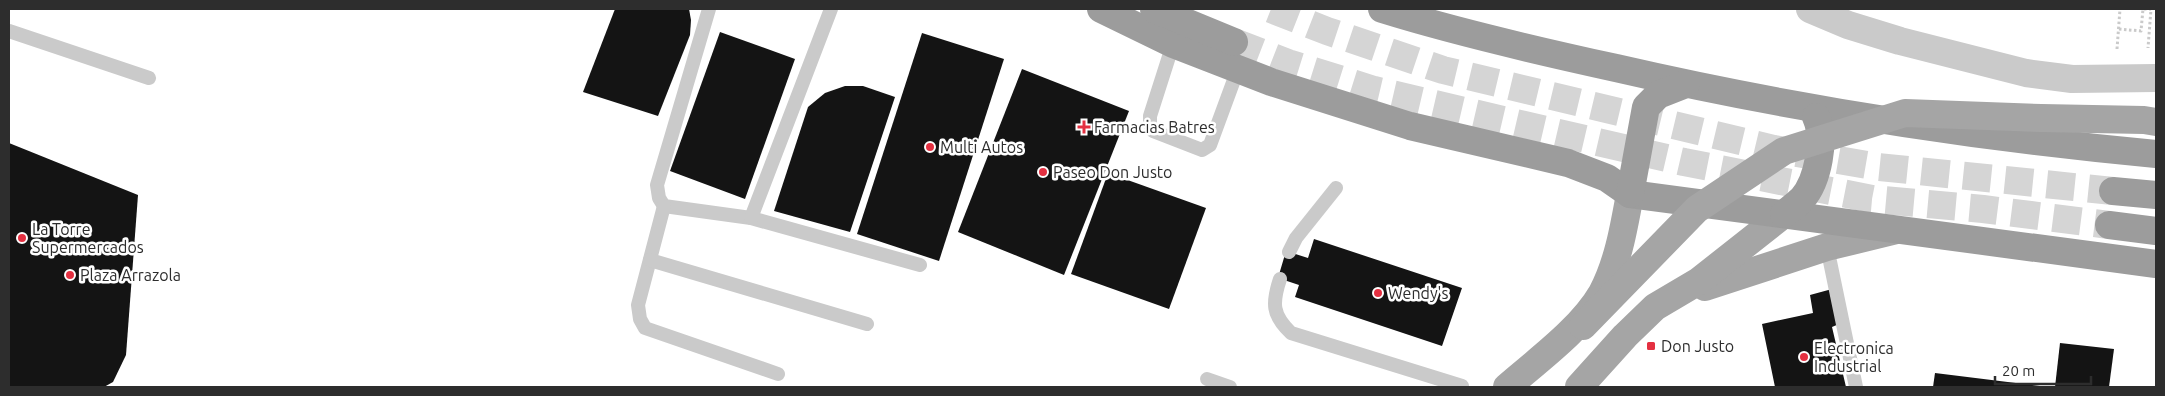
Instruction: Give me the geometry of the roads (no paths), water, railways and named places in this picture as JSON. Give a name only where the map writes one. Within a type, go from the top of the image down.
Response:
[{"type":"highway","points":[[1102,9],[1173,44],[1236,56]]},
{"type":"highway","points":[[1154,9],[1236,56],[1270,82],[1410,126],[1568,163],[1606,178],[1630,194],[2156,264]]},
{"type":"highway","points":[[1382,9],[1496,40],[1686,84],[1812,109],[1898,123],[2074,146],[2156,154]]},
{"type":"highway","points":[[1630,194],[1646,107],[1658,95],[1686,84]]},
{"type":"highway","points":[[1784,214],[1802,199],[1816,174],[1820,132],[1812,109]]},
{"type":"highway","points":[[2114,191],[2156,195]]},
{"type":"highway","points":[[2109,225],[2156,231]]},
{"type":"main road","points":[[1513,387],[1583,326],[1697,209],[1784,151],[1905,113],[2144,120],[2156,122]]},
{"type":"main road","points":[[1507,387],[1586,314],[1601,293],[1614,262],[1630,194]]},
{"type":"main road","points":[[1579,387],[1655,307],[1699,281],[1784,214]]},
{"type":"main road","points":[[1655,307],[1722,281],[1827,247],[1897,230]]},
{"type":"street","points":[[1810,9],[1848,25],[1900,41],[2026,73],[2072,79],[2156,78]]},
{"type":"lane","points":[[709,9],[657,185],[659,198],[664,206],[638,305],[640,319],[645,328],[778,374]]},
{"type":"lane","points":[[751,218],[831,9]]},
{"type":"lane","points":[[9,31],[149,78]]},
{"type":"lane","points":[[1173,44],[1150,116],[1150,124],[1153,131],[1202,150],[1210,145],[1236,56]]},
{"type":"lane","points":[[1289,252],[1296,238],[1336,188]]},
{"type":"lane","points":[[664,206],[751,218],[920,265]]},
{"type":"lane","points":[[1827,247],[1856,387]]},
{"type":"lane","points":[[650,260],[868,324]]},
{"type":"lane","points":[[1280,279],[1274,298],[1275,310],[1282,324],[1291,333],[1462,386]]},
{"type":"lane","points":[[1207,379],[1230,387]]},
{"type":"tunnel","points":[[1271,9],[1327,31],[1443,70],[1774,149],[1879,167],[2113,191]]},
{"type":"tunnel","points":[[1234,42],[1288,63],[1374,90],[1684,162],[1872,199],[1983,209],[2109,225]]},
{"type":"place","name":"Farmacias Batres","points":[[1084,127]]},
{"type":"place","name":"Multi Autos","points":[[930,147]]},
{"type":"place","name":"Paseo Don Justo","points":[[1043,172]]},
{"type":"place","name":"La Torre Supermercados","points":[[22,238]]},
{"type":"place","name":"Plaza Arrazola","points":[[70,275]]},
{"type":"place","name":"Wendy's","points":[[1378,293]]},
{"type":"place","name":"Don Justo","points":[[1651,346]]},
{"type":"place","name":"Electronica Industrial","points":[[1804,357]]}]
